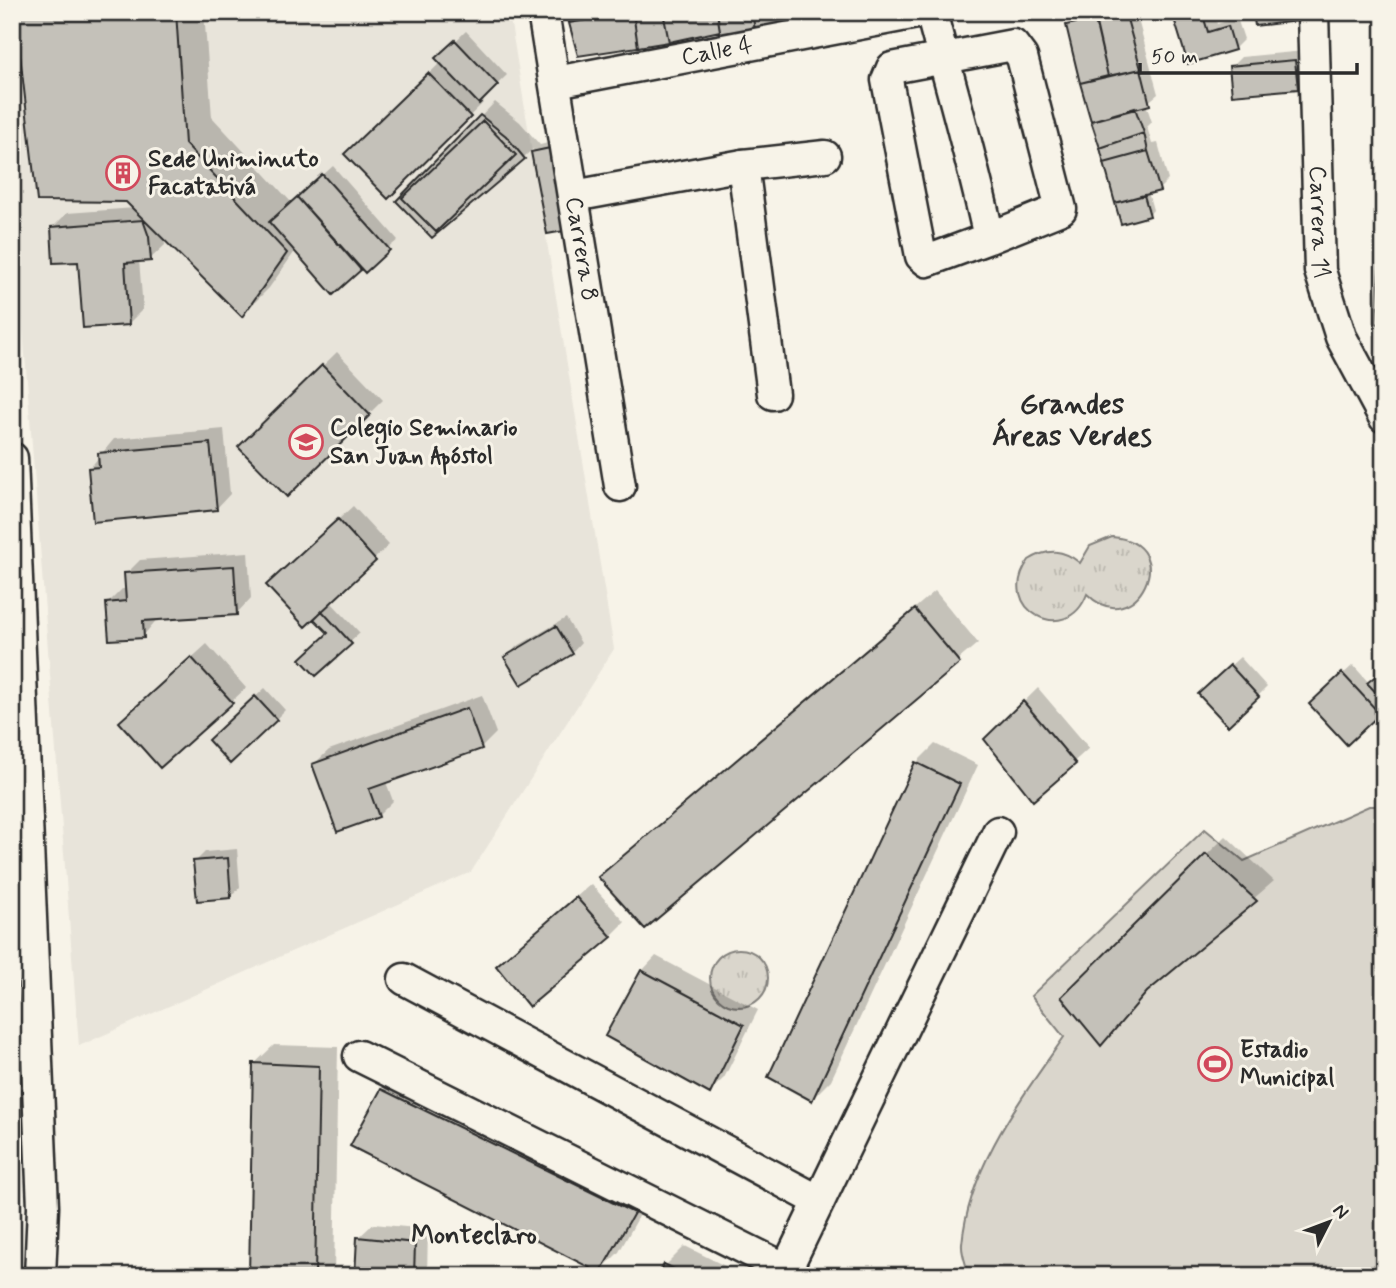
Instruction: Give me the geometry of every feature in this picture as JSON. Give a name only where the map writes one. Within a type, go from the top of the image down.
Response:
[{"type":"street","name":"Carrera 8","points":[[543,12],[620,486]]},
{"type":"street","name":"Calle 4","points":[[556,82],[922,12]]},
{"type":"street","points":[[931,12],[989,238]]},
{"type":"street","name":"Carrera 11","points":[[1312,12],[1320,271],[1341,337],[1384,417]]},
{"type":"street","points":[[1013,46],[1022,57],[1061,209],[927,261],[921,256],[887,79],[892,68],[943,59],[1013,46]]},
{"type":"street","points":[[574,196],[743,165],[825,156]]},
{"type":"street","points":[[743,165],[773,394]]},
{"type":"street","points":[[12,457],[43,1207],[40,1276]]},
{"type":"street","points":[[359,1056],[784,1272],[998,832]]},
{"type":"street","points":[[404,979],[819,1201]]},
{"type":"shaded area","name":"Colegio Seminario San Juan Apóstol","points":[[12,12],[509,12],[614,649],[471,872],[79,1046],[12,189]]},
{"type":"shaded area","points":[[1376,323],[1384,326],[1384,367],[1377,355]]},
{"type":"green space","points":[[1384,176],[1384,326],[1376,323]]},
{"type":"green space","points":[[1112,537],[1134,543],[1146,555],[1149,570],[1145,586],[1135,599],[1121,606],[1105,606],[1087,594],[1077,610],[1064,618],[1050,620],[1037,616],[1026,607],[1020,594],[1020,578],[1029,560],[1043,553],[1055,552],[1068,555],[1080,563],[1090,546]]},
{"type":"green space","name":"Estadio Municipal","points":[[1369,806],[1384,806],[1384,1276],[969,1276],[962,1244],[975,1187],[1000,1134],[1064,1037],[1031,996],[1205,829],[1244,861]]},
{"type":"green space","points":[[739,949],[750,951],[763,962],[768,978],[766,989],[755,1002],[739,1007],[728,1005],[715,994],[710,978],[712,967],[723,954]]},
{"type":"building","name":"Sede Uniminuto Facatativá","points":[[15,12],[176,12],[185,144],[287,253],[242,317],[126,202],[37,201]]},
{"type":"building","points":[[567,12],[626,12],[569,23]]},
{"type":"building","points":[[633,12],[663,12],[669,42],[638,47]]},
{"type":"building","points":[[633,12],[638,47],[578,56],[569,23]]},
{"type":"building","points":[[663,12],[717,12],[720,31],[669,42]]},
{"type":"building","points":[[717,12],[752,12],[755,30],[721,37]]},
{"type":"building","points":[[752,12],[800,12],[801,17],[755,30]]},
{"type":"building","points":[[800,12],[842,12],[801,17]]},
{"type":"building","points":[[1093,12],[1125,12],[1141,69],[1108,76]]},
{"type":"building","points":[[1172,12],[1202,12],[1208,32],[1228,26],[1235,50],[1188,64]]},
{"type":"building","points":[[1253,12],[1298,12],[1297,21],[1255,26]]},
{"type":"building","points":[[1095,19],[1108,76],[1080,83],[1066,25]]},
{"type":"building","points":[[455,40],[498,85],[479,104],[435,58]]},
{"type":"building","points":[[1295,60],[1298,89],[1232,95],[1229,66]]},
{"type":"building","points":[[1141,69],[1150,105],[1091,121],[1080,83]]},
{"type":"building","points":[[428,73],[471,117],[388,199],[344,154]]},
{"type":"building","points":[[1135,108],[1144,133],[1100,148],[1091,121]]},
{"type":"building","points":[[480,115],[506,136],[525,159],[432,238],[396,201]]},
{"type":"building","points":[[483,121],[516,155],[436,232],[402,198]]},
{"type":"building","points":[[1144,133],[1148,151],[1104,163],[1100,148]]},
{"type":"building","points":[[555,147],[570,230],[547,234],[531,152]]},
{"type":"building","points":[[1148,151],[1160,191],[1115,203],[1104,163]]},
{"type":"building","points":[[322,174],[390,250],[365,273],[297,197]]},
{"type":"building","points":[[1144,195],[1150,216],[1121,224],[1115,203]]},
{"type":"building","points":[[297,197],[361,270],[333,295],[269,222]]},
{"type":"building","points":[[143,220],[149,237],[151,261],[125,263],[129,325],[83,328],[78,262],[53,263],[51,227]]},
{"type":"building","points":[[322,365],[370,415],[287,497],[238,447]]},
{"type":"building","points":[[210,443],[217,510],[93,522],[88,468],[99,467],[98,453]]},
{"type":"building","points":[[338,519],[376,561],[305,627],[266,585]]},
{"type":"building","points":[[234,566],[237,615],[143,621],[144,638],[109,640],[106,603],[126,601],[124,573]]},
{"type":"building","points":[[915,609],[960,663],[645,929],[598,877]]},
{"type":"building","points":[[322,611],[352,644],[316,676],[300,659],[328,633],[314,619]]},
{"type":"building","points":[[556,626],[573,654],[521,685],[504,657]]},
{"type":"building","points":[[191,657],[233,703],[160,768],[119,722]]},
{"type":"building","points":[[1230,665],[1259,697],[1228,726],[1198,694]]},
{"type":"building","points":[[1384,669],[1384,701],[1367,683]]},
{"type":"building","points":[[1342,673],[1380,714],[1347,745],[1309,704]]},
{"type":"building","points":[[255,696],[277,720],[230,764],[208,740]]},
{"type":"building","points":[[1023,701],[1076,764],[1033,801],[984,739]]},
{"type":"building","points":[[467,708],[482,749],[369,789],[379,817],[337,832],[312,764]]},
{"type":"building","points":[[915,762],[960,784],[812,1101],[768,1077]]},
{"type":"building","points":[[1206,854],[1257,901],[1147,992],[1101,1046],[1061,997]]},
{"type":"building","points":[[228,858],[231,898],[197,901],[193,861]]},
{"type":"building","points":[[576,897],[612,937],[529,1007],[496,966]]},
{"type":"building","points":[[641,970],[744,1025],[710,1094],[605,1036]]},
{"type":"building","points":[[253,1063],[319,1066],[315,1276],[249,1276]]},
{"type":"building","points":[[381,1089],[634,1213],[600,1273],[350,1146]]},
{"type":"building","points":[[357,1237],[415,1243],[414,1276],[355,1276]]},
{"type":"building","points":[[664,1264],[688,1276],[658,1276]]},
{"type":"place","name":"Sede Uniminuto Facatativá","points":[[123,173]]},
{"type":"place","name":"Colegio Seminario San Juan Apóstol","points":[[306,442]]},
{"type":"place","name":"Estadio Municipal","points":[[1215,1064]]},
{"type":"district","name":"Grandes Áreas Verdes","points":[[1072,421]]},
{"type":"district","name":"Monteclaro","points":[[474,1236]]}]
